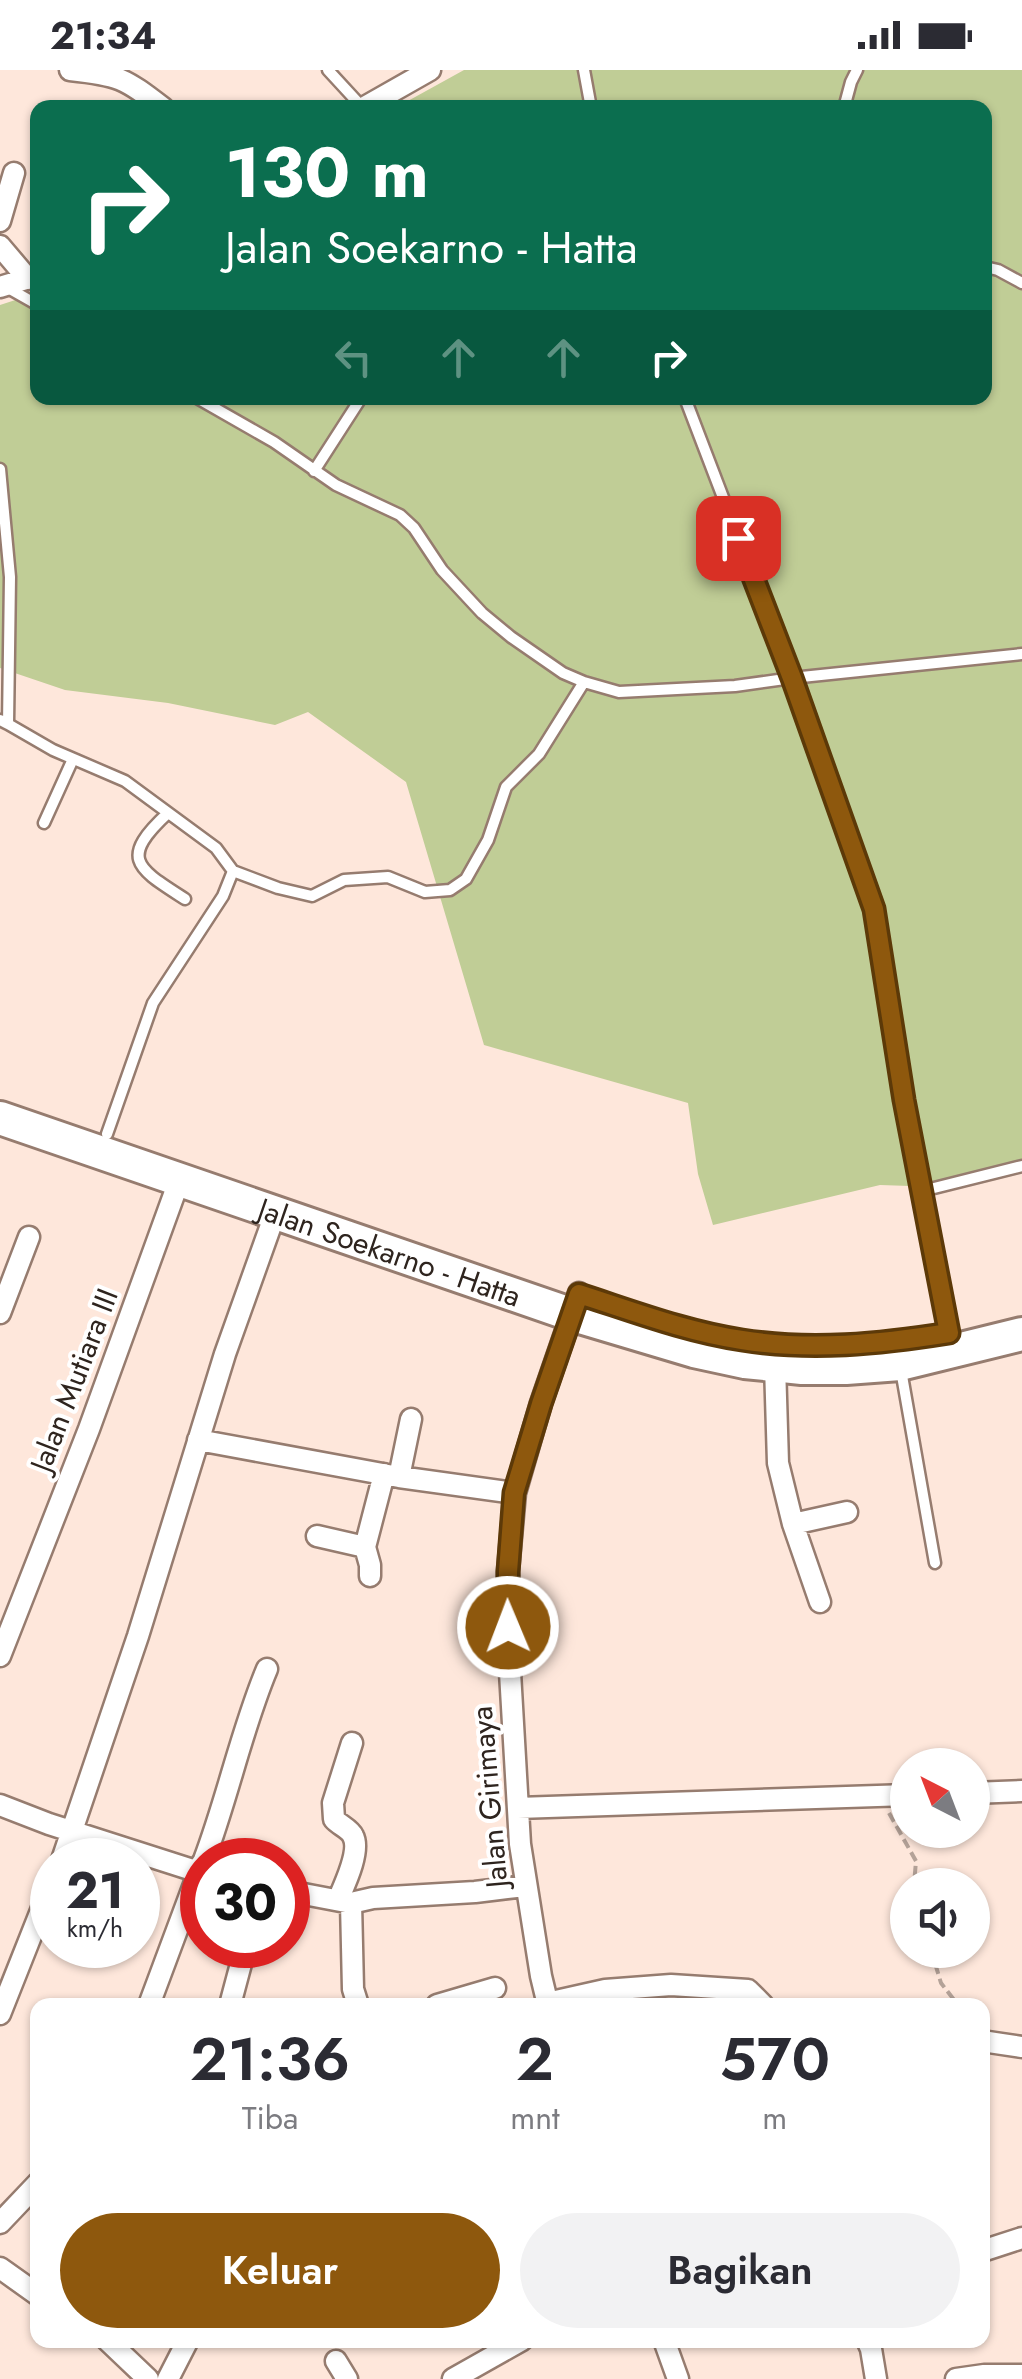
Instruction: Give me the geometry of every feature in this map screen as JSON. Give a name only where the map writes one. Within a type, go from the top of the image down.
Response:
[{"type":"highway","name":"Jalan Soekarno - Hatta","points":[[0,1096],[275,1193],[694,1351],[745,1362],[846,1368],[900,1364],[1022,1334]]},
{"type":"highway","name":"Jalan Soekarno - Hatta","points":[[0,1118],[275,1214],[575,1304],[744,1341],[822,1346],[883,1344],[1022,1315]]},
{"type":"street","points":[[70,70],[108,74],[132,83],[153,100]]},
{"type":"street","points":[[377,100],[430,70]]},
{"type":"street","points":[[0,221],[14,173]]},
{"type":"street","points":[[0,246],[30,275]]},
{"type":"street","points":[[2,286],[30,279]]},
{"type":"street","name":"Jalan Mutiara III","points":[[0,1656],[89,1430],[180,1181]]},
{"type":"street","points":[[71,1838],[225,1354],[275,1214]]},
{"type":"street","points":[[0,1313],[29,1238]]},
{"type":"street","name":"Jalan Girimaya","points":[[546,1998],[525,1886],[518,1808],[508,1655],[508,1572],[514,1493],[575,1304]]},
{"type":"street","points":[[775,1365],[778,1463],[793,1524],[820,1602]]},
{"type":"street","points":[[370,1576],[366,1547],[411,1418]]},
{"type":"street","points":[[198,1440],[514,1493]]},
{"type":"street","points":[[793,1524],[848,1512]]},
{"type":"street","points":[[316,1536],[366,1547]]},
{"type":"street","points":[[212,1838],[247,1721],[267,1669]]},
{"type":"street","points":[[352,1743],[333,1803],[334,1819],[355,1841],[344,1902],[356,1998]]},
{"type":"street","points":[[990,1792],[1022,1791]]},
{"type":"street","points":[[518,1808],[890,1796]]},
{"type":"street","points":[[0,1805],[73,1832],[180,1861]]},
{"type":"street","points":[[310,1895],[344,1902],[525,1886]]},
{"type":"street","points":[[152,1998],[180,1924]]},
{"type":"street","points":[[0,2014],[30,1938]]},
{"type":"street","points":[[232,1998],[240,1968]]},
{"type":"street","points":[[572,1998],[605,1990],[671,1986],[748,1990],[756,1998]]},
{"type":"street","points":[[461,1998],[496,1988]]},
{"type":"street","points":[[990,2042],[1022,2047]]},
{"type":"street","points":[[0,2223],[30,2191]]},
{"type":"street","points":[[990,2248],[1022,2238]]},
{"type":"street","points":[[0,2268],[30,2289]]},
{"type":"street","points":[[115,2348],[148,2379]]},
{"type":"street","points":[[168,2379],[184,2348]]},
{"type":"street","points":[[453,2379],[508,2348]]},
{"type":"street","points":[[667,2348],[678,2379]]},
{"type":"street","points":[[871,2348],[876,2379]]},
{"type":"street","points":[[956,2379],[1022,2376]]},
{"type":"lane","points":[[328,70],[356,100]]},
{"type":"lane","points":[[584,70],[589,100]]},
{"type":"lane","points":[[846,100],[858,70]]},
{"type":"lane","points":[[992,268],[1022,284]]},
{"type":"lane","points":[[2,286],[30,301]]},
{"type":"lane","points":[[209,405],[274,442],[336,485],[400,515],[414,528],[442,570],[482,612],[550,664],[584,682],[619,692],[735,686],[1022,654]]},
{"type":"lane","points":[[314,471],[356,405]]},
{"type":"lane","points":[[688,405],[792,678],[874,909],[904,1100],[949,1333]]},
{"type":"lane","points":[[0,469],[10,577],[4,722],[52,750],[125,780],[216,848],[232,871],[278,888],[312,896],[344,880],[388,877],[426,892],[450,890],[466,879],[474,866],[488,840],[506,787],[538,754],[584,682]]},
{"type":"lane","points":[[44,823],[74,759]]},
{"type":"lane","points":[[168,813],[142,840],[138,856],[150,876],[185,899]]},
{"type":"lane","points":[[108,1134],[153,1003],[223,896],[232,871]]},
{"type":"lane","points":[[922,1191],[1022,1166]]},
{"type":"lane","points":[[900,1364],[935,1562]]},
{"type":"path","points":[[879,1796],[915,1859],[916,1868]]},
{"type":"path","points":[[937,1968],[941,1983],[953,1998]]},
{"type":"green space","points":[[464,70],[1022,70],[1022,1163],[910,1186],[880,1185],[713,1225],[698,1174],[688,1103],[484,1045],[406,782],[308,712],[275,725],[168,703],[65,690],[0,668],[0,305],[30,295],[30,405],[992,405],[992,100],[410,100]]},
{"type":"route","points":[[508,1627],[514,1493],[579,1294],[744,1341],[822,1346],[883,1344],[949,1333],[904,1100],[874,909],[738,538]]}]
